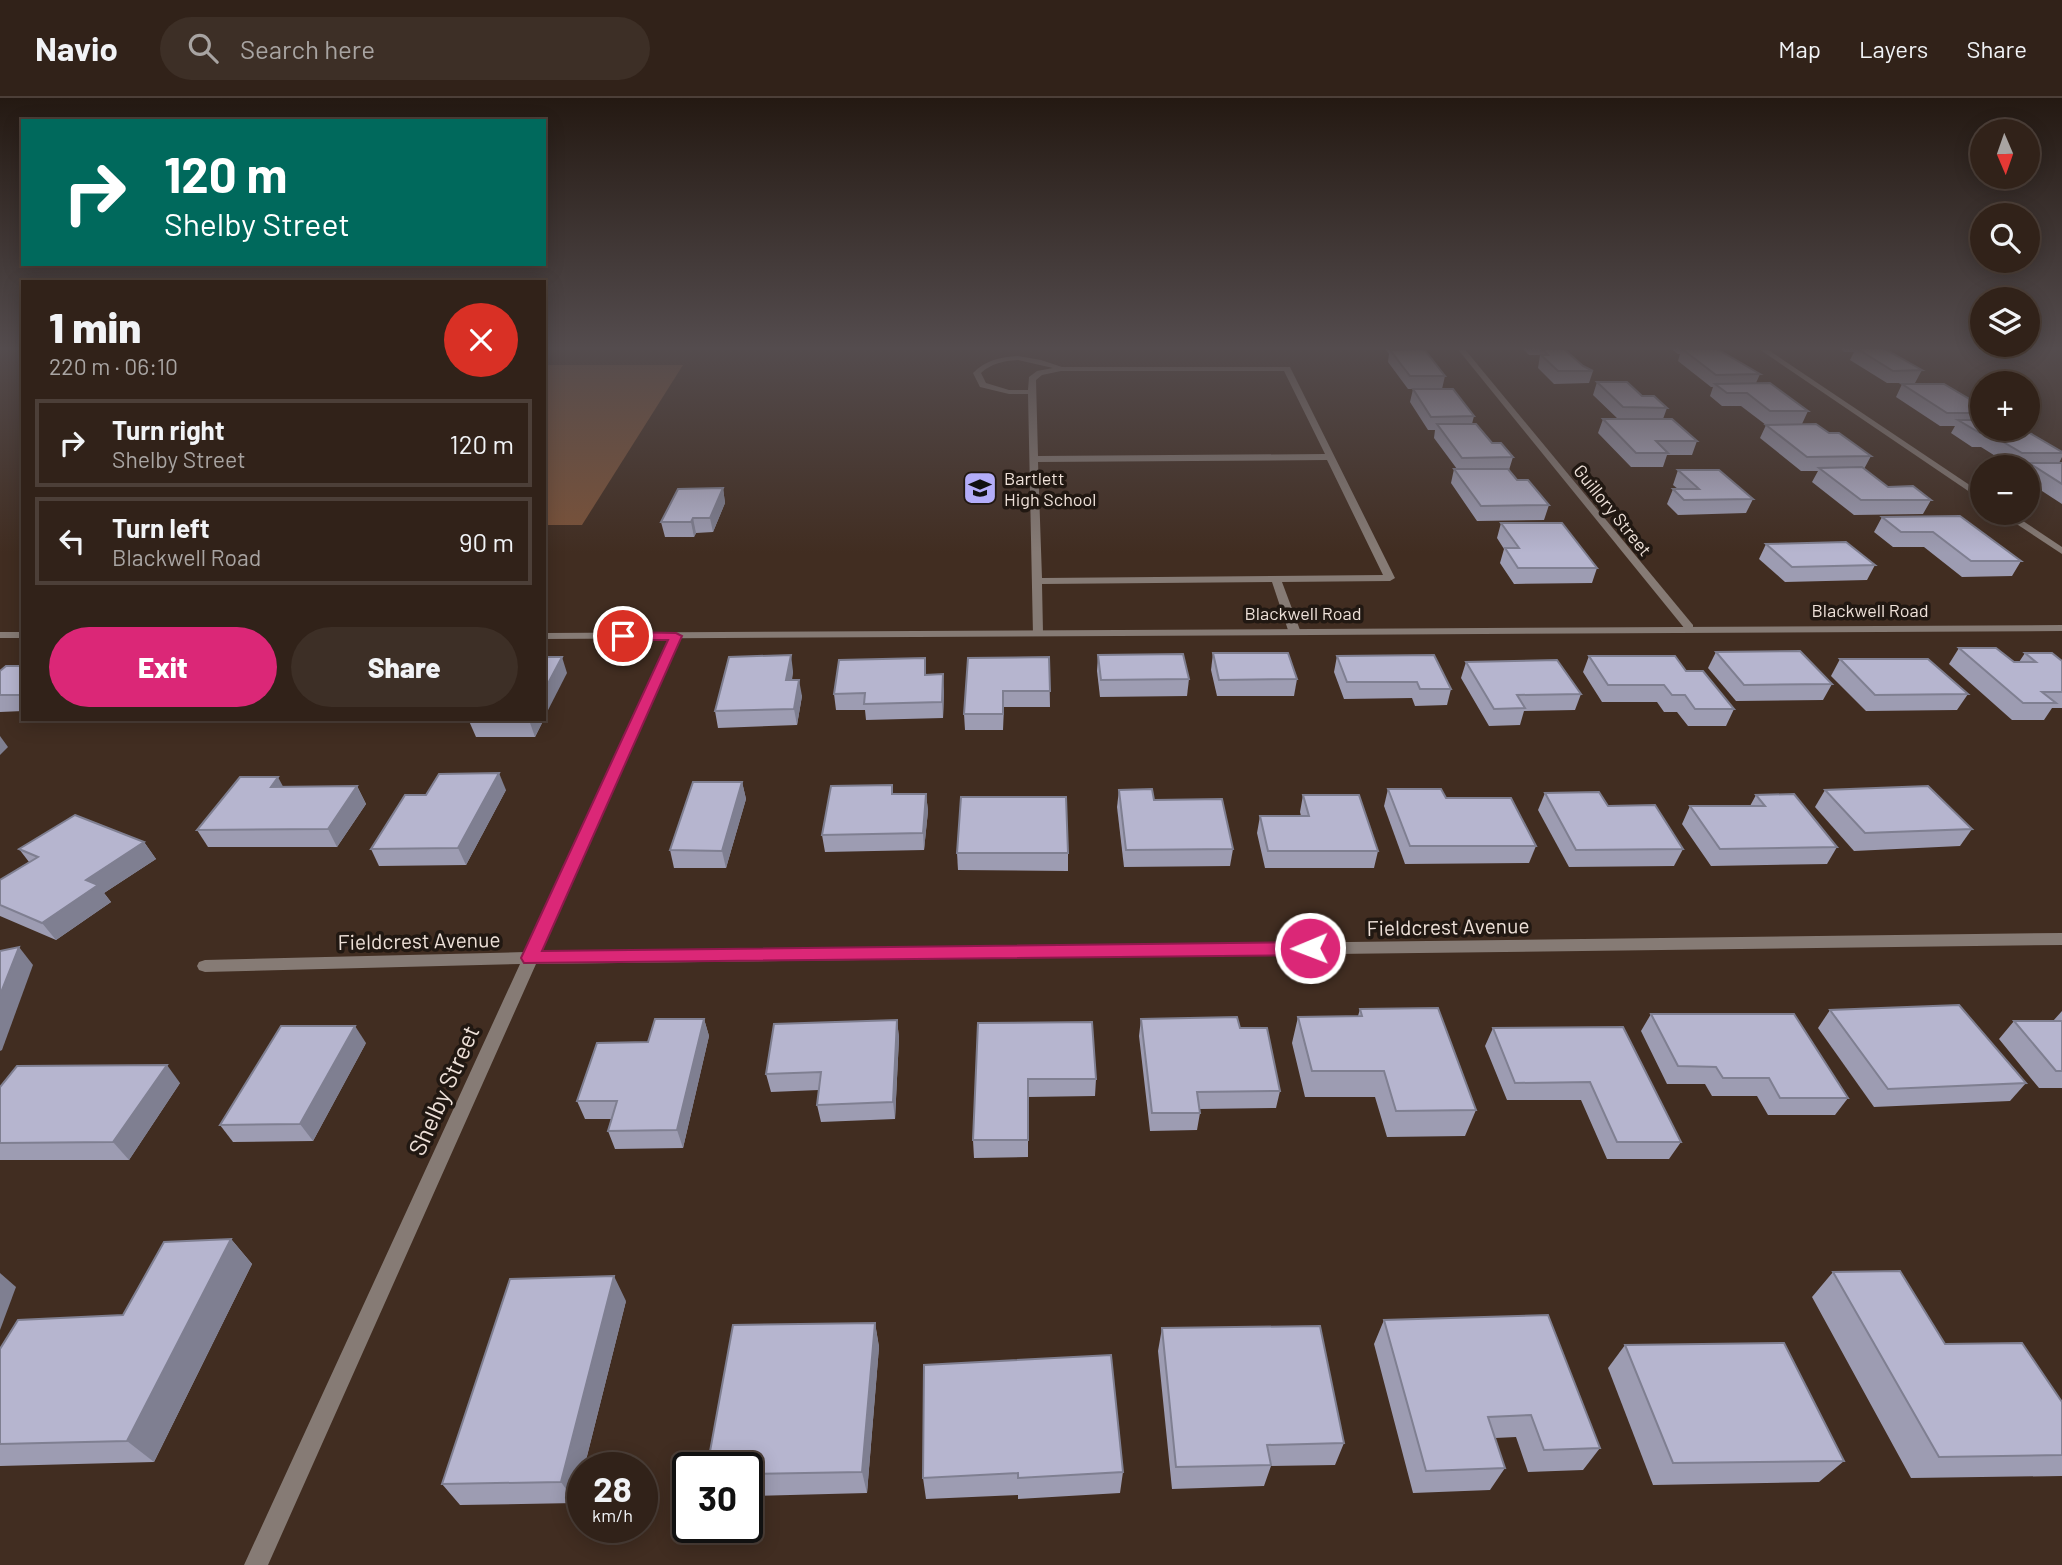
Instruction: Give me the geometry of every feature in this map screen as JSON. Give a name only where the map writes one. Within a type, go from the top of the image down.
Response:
[{"type":"street","points":[[1034,415],[1037,633]]},
{"type":"street","points":[[1037,581],[1390,578],[1310,415]]},
{"type":"street","name":"Guillory Street","points":[[1515,415],[1689,627]]},
{"type":"street","points":[[1861,415],[1970,489]]},
{"type":"street","points":[[1036,459],[1330,457]]},
{"type":"street","points":[[2023,525],[2062,551]]},
{"type":"street","points":[[1276,579],[1294,630]]},
{"type":"street","name":"Blackwell Road","points":[[546,636],[1689,627],[2062,628]]},
{"type":"street","points":[[0,635],[21,635]]},
{"type":"street","name":"Shelby Street","points":[[256,1565],[676,636]]},
{"type":"street","name":"Fieldcrest Avenue","points":[[205,967],[530,958],[2062,939]]},
{"type":"shaded area","points":[[546,415],[651,415],[582,525],[546,525]]},
{"type":"building","points":[[1430,415],[1474,416],[1431,417]]},
{"type":"building","points":[[1603,419],[1672,419],[1697,441],[1656,441],[1668,453],[1636,453]]},
{"type":"building","points":[[1958,420],[1970,420],[1970,427]]},
{"type":"building","points":[[1437,424],[1476,424],[1492,443],[1501,443],[1513,457],[1462,458]]},
{"type":"building","points":[[1816,424],[1829,433],[1839,433],[1871,456],[1807,457],[1766,425]]},
{"type":"building","points":[[2040,439],[2062,452],[2062,453],[2022,453],[2002,441]]},
{"type":"building","points":[[2040,463],[2062,463],[2062,484],[2040,470]]},
{"type":"building","points":[[1862,467],[1888,487],[1913,486],[1931,500],[1861,500],[1819,468]]},
{"type":"building","points":[[1454,469],[1508,469],[1517,480],[1528,480],[1549,505],[1481,506]]},
{"type":"building","points":[[1678,470],[1719,470],[1753,499],[1684,500],[1673,489],[1699,489]]},
{"type":"building","points":[[723,488],[710,518],[693,518],[691,522],[661,522],[678,489]]},
{"type":"building","points":[[1960,516],[2021,561],[1971,561],[1933,532],[1901,532],[1882,517]]},
{"type":"building","points":[[1501,523],[1562,523],[1597,568],[1518,568],[1505,548],[1519,548]]},
{"type":"building","points":[[1846,542],[1875,565],[1792,567],[1766,544]]},
{"type":"building","points":[[1959,648],[1996,648],[2014,662],[2036,662],[2025,653],[2052,653],[2062,661],[2062,692],[2042,692],[2056,703],[2023,703]]},
{"type":"building","points":[[1800,651],[1832,684],[1744,685],[1716,652]]},
{"type":"building","points":[[1213,653],[1288,653],[1297,679],[1219,680]]},
{"type":"building","points":[[1183,654],[1189,679],[1101,680],[1098,655]]},
{"type":"building","points":[[791,655],[786,680],[799,680],[794,709],[715,711],[729,657]]},
{"type":"building","points":[[1434,655],[1451,689],[1420,689],[1417,682],[1347,682],[1337,656]]},
{"type":"building","points":[[1589,656],[1675,656],[1686,671],[1703,671],[1734,709],[1695,709],[1685,695],[1672,695],[1664,685],[1608,685]]},
{"type":"building","points":[[546,657],[562,657],[546,687]]},
{"type":"building","points":[[1049,657],[1050,691],[1003,691],[1003,714],[964,714],[968,658]]},
{"type":"building","points":[[925,658],[925,675],[943,674],[942,702],[864,704],[865,693],[834,694],[839,660]]},
{"type":"building","points":[[1840,659],[1928,659],[1968,694],[1875,695]]},
{"type":"building","points":[[1557,660],[1581,694],[1517,695],[1525,708],[1494,709],[1466,662]]},
{"type":"building","points":[[6,666],[21,666],[21,695],[0,695],[0,671]]},
{"type":"building","points":[[499,773],[458,848],[371,849],[405,795],[426,795],[439,774]]},
{"type":"building","points":[[240,777],[278,777],[271,787],[357,786],[328,829],[197,830]]},
{"type":"building","points":[[693,782],[742,782],[722,851],[670,850]]},
{"type":"building","points":[[892,785],[892,794],[926,794],[923,833],[822,835],[831,786]]},
{"type":"building","points":[[1928,786],[1972,829],[1865,833],[1825,790]]},
{"type":"building","points":[[1152,789],[1154,800],[1222,799],[1233,849],[1126,850],[1119,790]]},
{"type":"building","points":[[1388,789],[1441,789],[1446,798],[1511,798],[1536,846],[1410,846]]},
{"type":"building","points":[[1599,792],[1608,806],[1655,805],[1683,849],[1576,850],[1545,793]]},
{"type":"building","points":[[1794,794],[1837,847],[1720,849],[1690,806],[1765,806],[1756,795]]},
{"type":"building","points":[[1303,795],[1359,795],[1378,851],[1268,851],[1260,816],[1309,816]]},
{"type":"building","points":[[961,797],[1066,797],[1068,853],[957,853]]},
{"type":"building","points":[[75,815],[144,842],[86,880],[98,885],[42,923],[0,905],[0,880],[38,857],[19,849]]},
{"type":"building","points":[[19,947],[0,995],[0,951]]},
{"type":"building","points":[[1959,1005],[2026,1083],[1888,1089],[1830,1010]]},
{"type":"building","points":[[1438,1008],[1476,1110],[1396,1111],[1384,1071],[1312,1071],[1298,1017],[1362,1016],[1360,1009]]},
{"type":"building","points":[[1651,1014],[1794,1014],[1848,1098],[1780,1098],[1769,1078],[1723,1078],[1716,1067],[1678,1066]]},
{"type":"building","points":[[1237,1017],[1240,1028],[1267,1028],[1280,1091],[1197,1092],[1200,1113],[1152,1113],[1141,1019]]},
{"type":"building","points":[[655,1019],[704,1019],[677,1130],[608,1131],[617,1101],[577,1101],[597,1043],[648,1042]]},
{"type":"building","points":[[897,1020],[893,1102],[817,1105],[821,1072],[766,1074],[774,1024]]},
{"type":"building","points":[[2014,1021],[2062,1021],[2062,1071],[2056,1071]]},
{"type":"building","points":[[1092,1022],[1096,1079],[1028,1079],[1028,1140],[973,1140],[978,1023]]},
{"type":"building","points":[[281,1026],[355,1026],[300,1124],[220,1125]]},
{"type":"building","points":[[1623,1027],[1681,1142],[1617,1142],[1590,1082],[1515,1083],[1493,1028]]},
{"type":"building","points":[[167,1065],[113,1142],[0,1143],[0,1087],[17,1066]]},
{"type":"building","points":[[231,1239],[127,1441],[0,1444],[0,1349],[18,1320],[123,1315],[164,1242]]},
{"type":"building","points":[[1900,1271],[1945,1344],[2022,1343],[2062,1402],[2062,1455],[1939,1457],[1833,1272]]},
{"type":"building","points":[[614,1276],[561,1482],[442,1484],[510,1279]]},
{"type":"building","points":[[1548,1315],[1600,1448],[1544,1450],[1531,1415],[1488,1417],[1505,1468],[1426,1471],[1384,1320]]},
{"type":"building","points":[[875,1323],[862,1472],[763,1474],[763,1452],[710,1452],[733,1325]]},
{"type":"building","points":[[1320,1326],[1344,1443],[1267,1445],[1271,1465],[1176,1467],[1162,1328]]},
{"type":"building","points":[[1784,1343],[1844,1461],[1673,1463],[1625,1345]]},
{"type":"building","points":[[1111,1355],[1123,1472],[1018,1478],[1018,1473],[923,1478],[924,1365]]},
{"type":"place","name":"Bartlett High School","points":[[980,488]]},
{"type":"route","points":[[623,636],[676,636],[530,958],[1310,948]]}]
